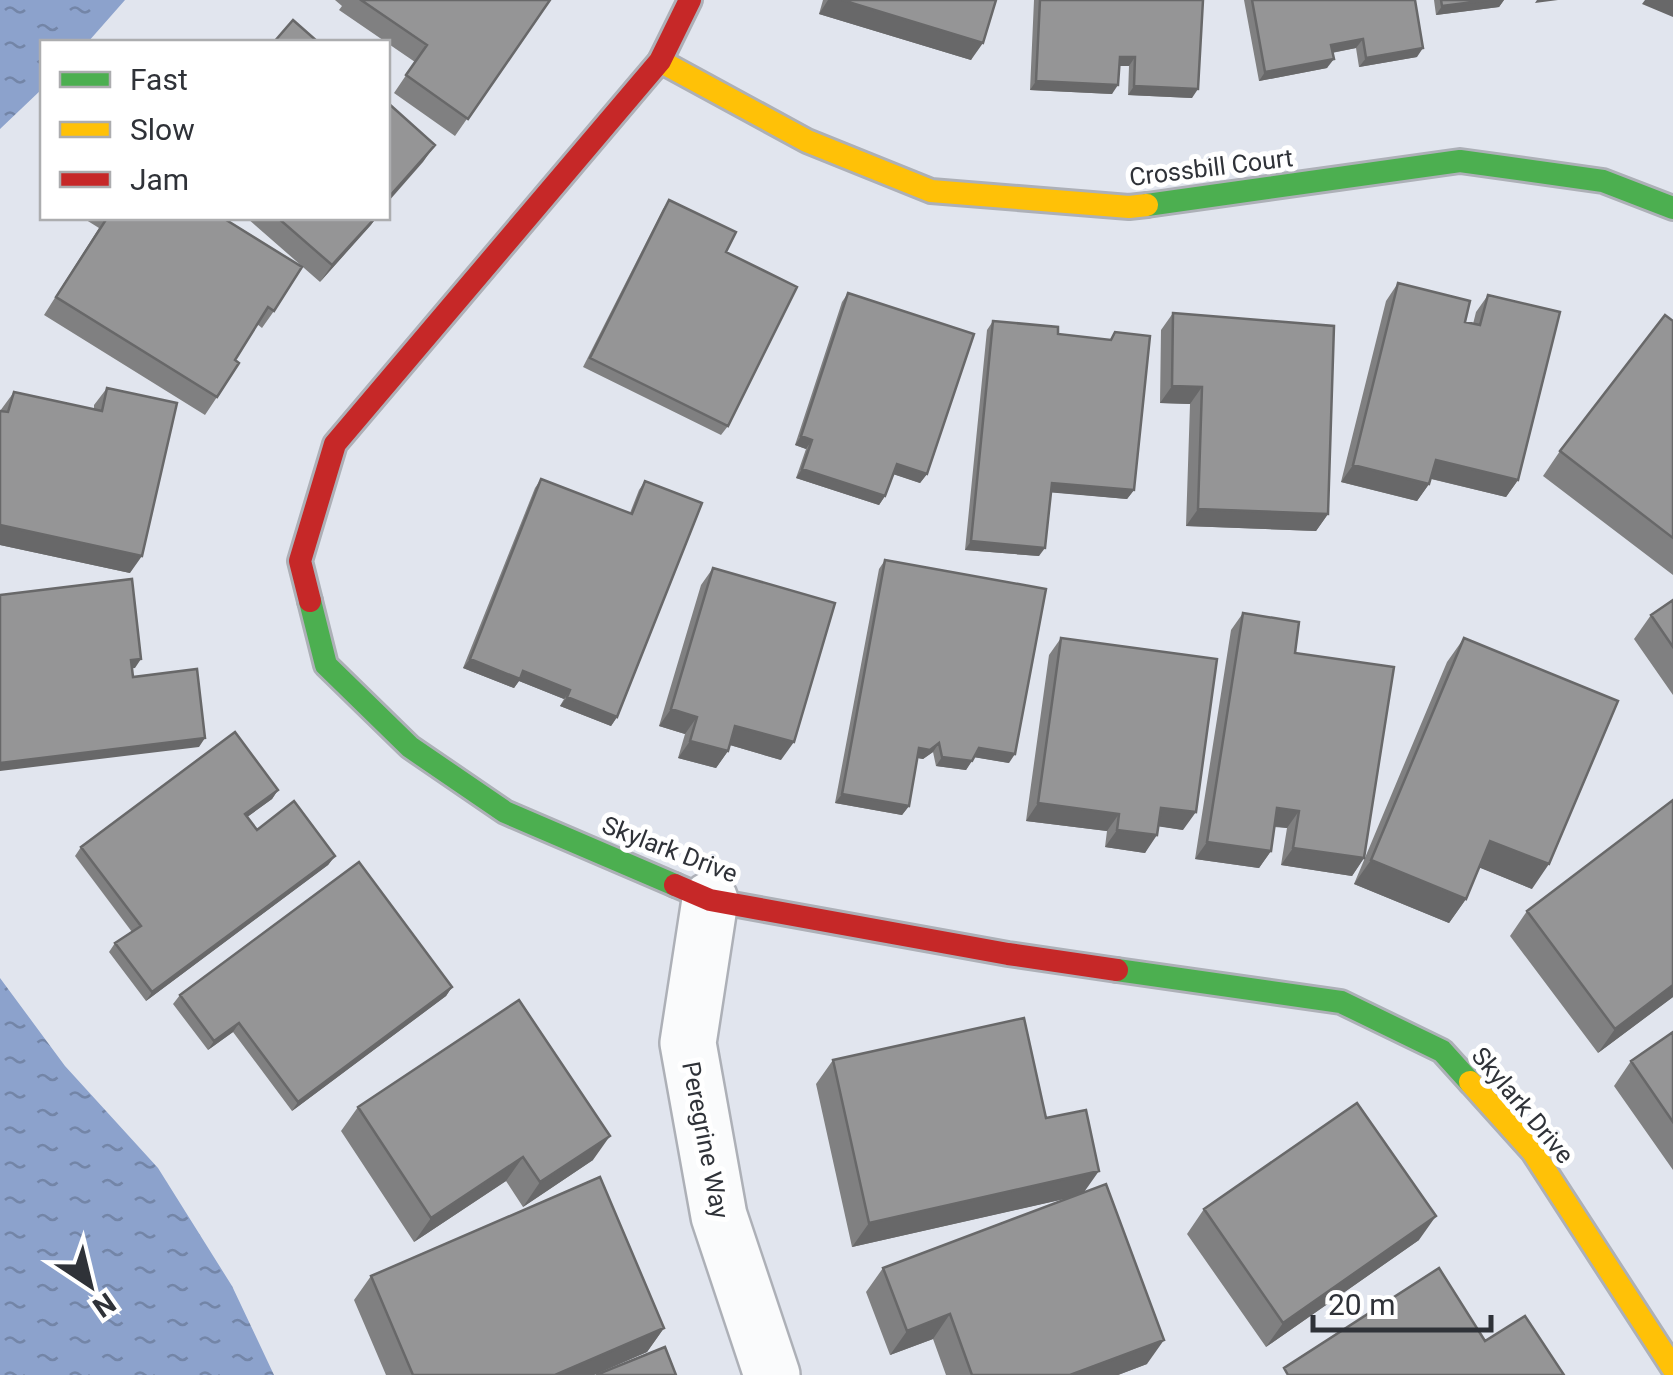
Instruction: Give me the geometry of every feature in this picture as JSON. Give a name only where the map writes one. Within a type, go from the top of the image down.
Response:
[{"type":"street","name":"Skylark Drive","points":[[690,0],[660,62],[334,444],[300,561],[326,666],[410,747],[505,812],[710,900],[1008,954],[1341,1002],[1442,1051],[1533,1152],[1673,1368]]},
{"type":"street","name":"Crossbill Court","points":[[660,62],[807,141],[930,191],[1129,207],[1460,161],[1603,181],[1673,208]]},
{"type":"street","name":"Peregrine Way","points":[[710,900],[688,1043],[719,1216],[772,1375]]},
{"type":"water","points":[[0,0],[125,0],[90,40],[40,40],[40,91],[0,129]]},
{"type":"water","points":[[0,978],[65,1066],[158,1168],[232,1286],[274,1375],[0,1375]]},
{"type":"building","points":[[361,0],[550,0],[468,119],[406,75],[427,45]]},
{"type":"building","points":[[842,0],[996,0],[983,43]]},
{"type":"building","points":[[1040,0],[1203,0],[1198,89],[1134,86],[1135,57],[1120,57],[1118,85],[1036,81]]},
{"type":"building","points":[[1252,0],[1415,0],[1423,48],[1366,58],[1363,39],[1331,45],[1334,59],[1265,72]]},
{"type":"building","points":[[1441,0],[1489,0],[1442,6]]},
{"type":"building","points":[[293,20],[316,40],[276,40]]},
{"type":"building","points":[[390,105],[435,145],[390,196]]},
{"type":"building","points":[[669,200],[736,232],[726,252],[797,287],[728,426],[590,358]]},
{"type":"building","points":[[106,220],[226,220],[302,267],[274,311],[268,307],[217,397],[56,297]]},
{"type":"building","points":[[280,220],[373,220],[332,265]]},
{"type":"building","points":[[1398,283],[1470,301],[1465,322],[1480,325],[1488,295],[1560,312],[1518,480],[1436,460],[1429,484],[1353,465]]},
{"type":"building","points":[[848,293],[974,334],[927,474],[897,464],[885,496],[802,469],[812,440],[801,436]]},
{"type":"building","points":[[1173,313],[1334,326],[1328,514],[1198,509],[1202,387],[1172,386]]},
{"type":"building","points":[[1665,315],[1673,321],[1673,538],[1560,451]]},
{"type":"building","points":[[993,321],[1058,327],[1058,334],[1111,340],[1115,332],[1150,336],[1134,490],[1052,483],[1045,548],[971,541]]},
{"type":"building","points":[[107,388],[177,403],[142,556],[0,525],[0,411],[8,412],[14,392],[102,411]]},
{"type":"building","points":[[541,479],[632,514],[645,481],[702,503],[617,717],[567,697],[570,690],[523,671],[520,679],[470,659]]},
{"type":"building","points":[[885,560],[1046,589],[1015,754],[979,748],[972,761],[942,757],[939,743],[930,750],[919,748],[909,806],[842,794]]},
{"type":"building","points":[[713,568],[835,603],[794,742],[735,726],[728,751],[690,741],[697,717],[671,709]]},
{"type":"building","points":[[132,579],[141,659],[131,660],[133,677],[197,669],[205,738],[0,763],[0,595]]},
{"type":"building","points":[[1673,600],[1673,647],[1651,615]]},
{"type":"building","points":[[1243,613],[1299,622],[1295,653],[1394,667],[1364,858],[1293,848],[1299,811],[1277,808],[1271,851],[1207,842]]},
{"type":"building","points":[[1061,638],[1217,659],[1196,812],[1161,808],[1157,835],[1117,830],[1119,814],[1038,803]]},
{"type":"building","points":[[1464,638],[1618,701],[1549,864],[1490,841],[1466,899],[1371,860]]},
{"type":"building","points":[[235,732],[278,790],[245,814],[257,830],[294,801],[335,856],[152,992],[115,943],[141,926],[81,847]]},
{"type":"building","points":[[1673,800],[1673,985],[1615,1029],[1527,911]]},
{"type":"building","points":[[359,862],[452,987],[298,1102],[239,1023],[214,1041],[180,995]]},
{"type":"building","points":[[519,1000],[610,1136],[540,1182],[523,1157],[431,1218],[358,1107]]},
{"type":"building","points":[[1024,1018],[1046,1118],[1086,1110],[1099,1171],[869,1223],[833,1060]]},
{"type":"building","points":[[1673,1032],[1673,1122],[1631,1061]]},
{"type":"building","points":[[1357,1103],[1436,1216],[1283,1323],[1204,1209]]},
{"type":"building","points":[[600,1177],[664,1328],[555,1375],[413,1375],[371,1276]]},
{"type":"building","points":[[1106,1184],[1164,1340],[1070,1375],[972,1375],[950,1314],[907,1331],[883,1268]]},
{"type":"building","points":[[1439,1268],[1485,1341],[1525,1316],[1564,1375],[1288,1375],[1284,1368]]},
{"type":"building","points":[[665,1347],[676,1375],[596,1375]]},
{"type":"traffic: fast","points":[[1147,205],[1460,161],[1603,181],[1673,208]]},
{"type":"traffic: fast","points":[[310,601],[326,665],[410,747],[505,812],[675,885]]},
{"type":"traffic: fast","points":[[1117,970],[1341,1002],[1442,1051],[1470,1082]]},
{"type":"traffic: slow","points":[[660,61],[807,141],[931,191],[1129,207],[1147,205]]},
{"type":"traffic: slow","points":[[1470,1082],[1533,1152],[1673,1368]]},
{"type":"traffic: jam","points":[[310,601],[300,561],[335,444],[660,61],[690,0]]},
{"type":"traffic: jam","points":[[675,885],[710,900],[1117,970]]}]
